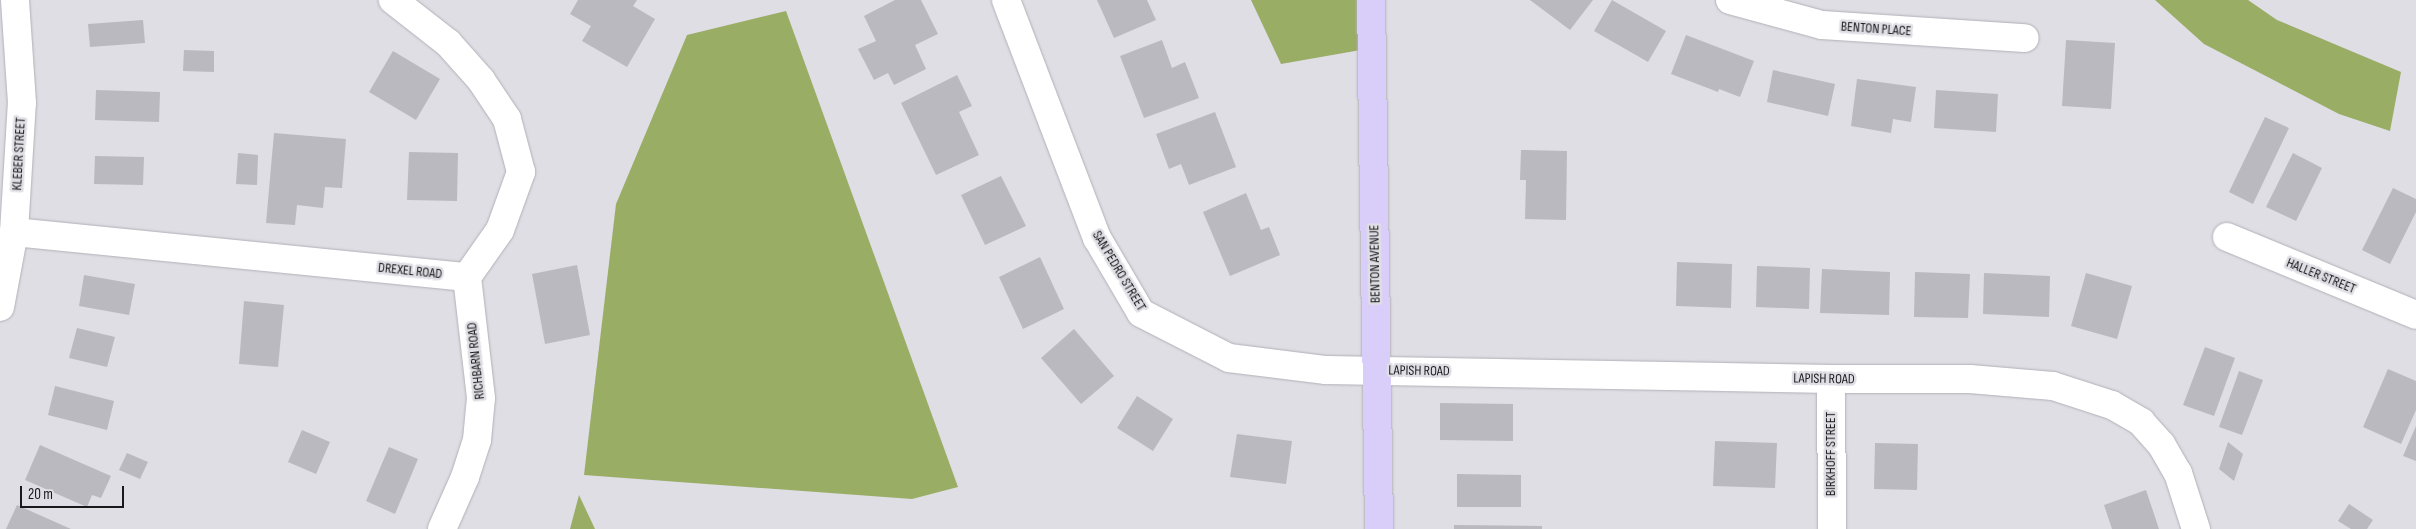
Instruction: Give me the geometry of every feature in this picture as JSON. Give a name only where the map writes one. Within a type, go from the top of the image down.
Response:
[{"type":"main road","name":"BENTON AVENUE","points":[[1372,0],[1379,529]]},
{"type":"street","name":"KLEBER STREET","points":[[0,307],[14,232],[22,103],[15,0]]},
{"type":"street","points":[[393,0],[448,43],[476,74],[507,119],[521,172],[500,230],[467,277]]},
{"type":"street","name":"SAN PEDRO STREET","points":[[1006,0],[1097,238],[1142,313],[1229,358],[1326,370],[1377,370]]},
{"type":"street","name":"BENTON PLACE","points":[[1730,0],[1822,25],[2025,38]]},
{"type":"street","name":"DREXEL ROAD","points":[[14,232],[467,277]]},
{"type":"street","name":"HALLER STREET","points":[[2227,237],[2416,313]]},
{"type":"street","name":"RICHBARN ROAD","points":[[442,529],[466,476],[478,440],[481,398],[467,277]]},
{"type":"street","name":"LAPISH ROAD","points":[[1377,370],[1830,380],[1970,379],[2015,381],[2053,386],[2112,405],[2141,422],[2161,444],[2178,473],[2196,529]]},
{"type":"street","name":"BIRKHOFF STREET","points":[[1830,380],[1832,529]]},
{"type":"green space","points":[[1251,0],[1371,0],[1372,48],[1281,64]]},
{"type":"green space","points":[[2155,0],[2248,0],[2277,20],[2401,72],[2390,131],[2339,114],[2204,44]]},
{"type":"green space","points":[[786,11],[958,487],[912,499],[584,475],[616,204],[687,35]]},
{"type":"green space","points":[[579,495],[595,529],[570,529]]},
{"type":"building","points":[[578,0],[637,0],[633,6],[655,19],[627,67],[582,41],[591,26],[570,14]]},
{"type":"building","points":[[895,0],[921,0],[938,34],[915,45],[926,69],[894,85],[888,73],[874,80],[858,49],[876,41],[864,16]]},
{"type":"building","points":[[1097,0],[1147,0],[1156,20],[1114,38]]},
{"type":"building","points":[[1530,0],[1593,0],[1570,30]]},
{"type":"building","points":[[1612,0],[1666,31],[1648,62],[1594,31]]},
{"type":"building","points":[[143,20],[145,43],[90,47],[88,24]]},
{"type":"building","points":[[1686,35],[1754,61],[1740,97],[1719,89],[1718,92],[1671,74]]},
{"type":"building","points":[[1162,40],[1172,68],[1185,62],[1199,98],[1144,118],[1120,56]]},
{"type":"building","points":[[2066,40],[2115,43],[2111,109],[2062,106]]},
{"type":"building","points":[[184,50],[214,51],[214,72],[183,71]]},
{"type":"building","points":[[393,51],[440,79],[416,120],[369,92]]},
{"type":"building","points":[[1773,70],[1835,84],[1828,116],[1767,102]]},
{"type":"building","points":[[957,75],[972,106],[959,112],[979,155],[936,175],[901,103]]},
{"type":"building","points":[[1857,79],[1916,87],[1911,122],[1893,119],[1891,133],[1851,126]]},
{"type":"building","points":[[96,90],[160,92],[159,122],[95,120]]},
{"type":"building","points":[[1936,90],[1998,94],[1996,132],[1934,128]]},
{"type":"building","points":[[1215,112],[1236,167],[1189,185],[1181,164],[1169,169],[1156,134]]},
{"type":"building","points":[[2265,117],[2289,128],[2253,204],[2229,192]]},
{"type":"building","points":[[274,133],[346,139],[342,188],[325,187],[323,208],[297,205],[295,225],[266,223]]},
{"type":"building","points":[[1521,150],[1567,151],[1566,220],[1525,219],[1526,180],[1520,180]]},
{"type":"building","points":[[409,152],[458,153],[457,201],[407,200]]},
{"type":"building","points":[[238,153],[258,155],[257,185],[236,184]]},
{"type":"building","points":[[2293,153],[2322,168],[2296,221],[2266,207]]},
{"type":"building","points":[[95,156],[144,157],[143,185],[94,184]]},
{"type":"building","points":[[1001,176],[1026,226],[985,245],[961,195]]},
{"type":"building","points":[[2393,188],[2416,199],[2416,212],[2390,264],[2362,250]]},
{"type":"building","points":[[1246,193],[1261,230],[1269,227],[1280,255],[1230,276],[1203,212]]},
{"type":"building","points":[[1040,257],[1064,309],[1023,329],[999,277]]},
{"type":"building","points":[[1677,262],[1732,264],[1731,308],[1676,306]]},
{"type":"building","points":[[577,265],[590,335],[545,344],[532,274]]},
{"type":"building","points":[[1757,266],[1810,268],[1809,309],[1756,307]]},
{"type":"building","points":[[1822,269],[1890,272],[1889,315],[1820,313]]},
{"type":"building","points":[[1915,272],[1970,274],[1968,318],[1914,317]]},
{"type":"building","points":[[1984,273],[2050,276],[2049,317],[1983,314]]},
{"type":"building","points":[[2086,273],[2132,286],[2117,339],[2071,326]]},
{"type":"building","points":[[84,275],[135,284],[129,315],[79,306]]},
{"type":"building","points":[[244,301],[284,305],[278,367],[239,364]]},
{"type":"building","points":[[77,328],[115,337],[107,367],[69,358]]},
{"type":"building","points":[[1074,329],[1114,376],[1081,404],[1041,358]]},
{"type":"building","points":[[2205,347],[2235,358],[2214,416],[2183,405]]},
{"type":"building","points":[[2388,369],[2416,381],[2416,410],[2401,444],[2363,427]]},
{"type":"building","points":[[2239,371],[2263,380],[2242,435],[2219,427]]},
{"type":"building","points":[[55,386],[114,401],[107,430],[48,415]]},
{"type":"building","points":[[1137,396],[1173,419],[1153,451],[1117,428]]},
{"type":"building","points":[[1440,403],[1513,404],[1513,441],[1440,440]]},
{"type":"building","points":[[2416,426],[2416,461],[2403,456]]},
{"type":"building","points":[[302,430],[330,442],[316,474],[288,462]]},
{"type":"building","points":[[1237,434],[1292,441],[1286,484],[1230,477]]},
{"type":"building","points":[[1715,441],[1777,443],[1775,488],[1713,486]]},
{"type":"building","points":[[2228,442],[2243,454],[2234,481],[2219,469]]},
{"type":"building","points":[[1875,443],[1918,444],[1917,490],[1874,489]]},
{"type":"building","points":[[40,445],[111,476],[101,498],[92,495],[87,507],[25,480]]},
{"type":"building","points":[[389,447],[418,459],[395,514],[366,501]]},
{"type":"building","points":[[127,453],[148,462],[140,479],[119,470]]},
{"type":"building","points":[[1457,474],[1521,475],[1521,507],[1457,507]]},
{"type":"building","points":[[2146,490],[2159,529],[2112,529],[2104,505]]},
{"type":"building","points":[[2349,504],[2373,520],[2367,529],[2351,529],[2338,521]]},
{"type":"building","points":[[17,505],[71,529],[6,529]]},
{"type":"building","points":[[1454,525],[1542,526],[1542,529],[1454,529]]}]
